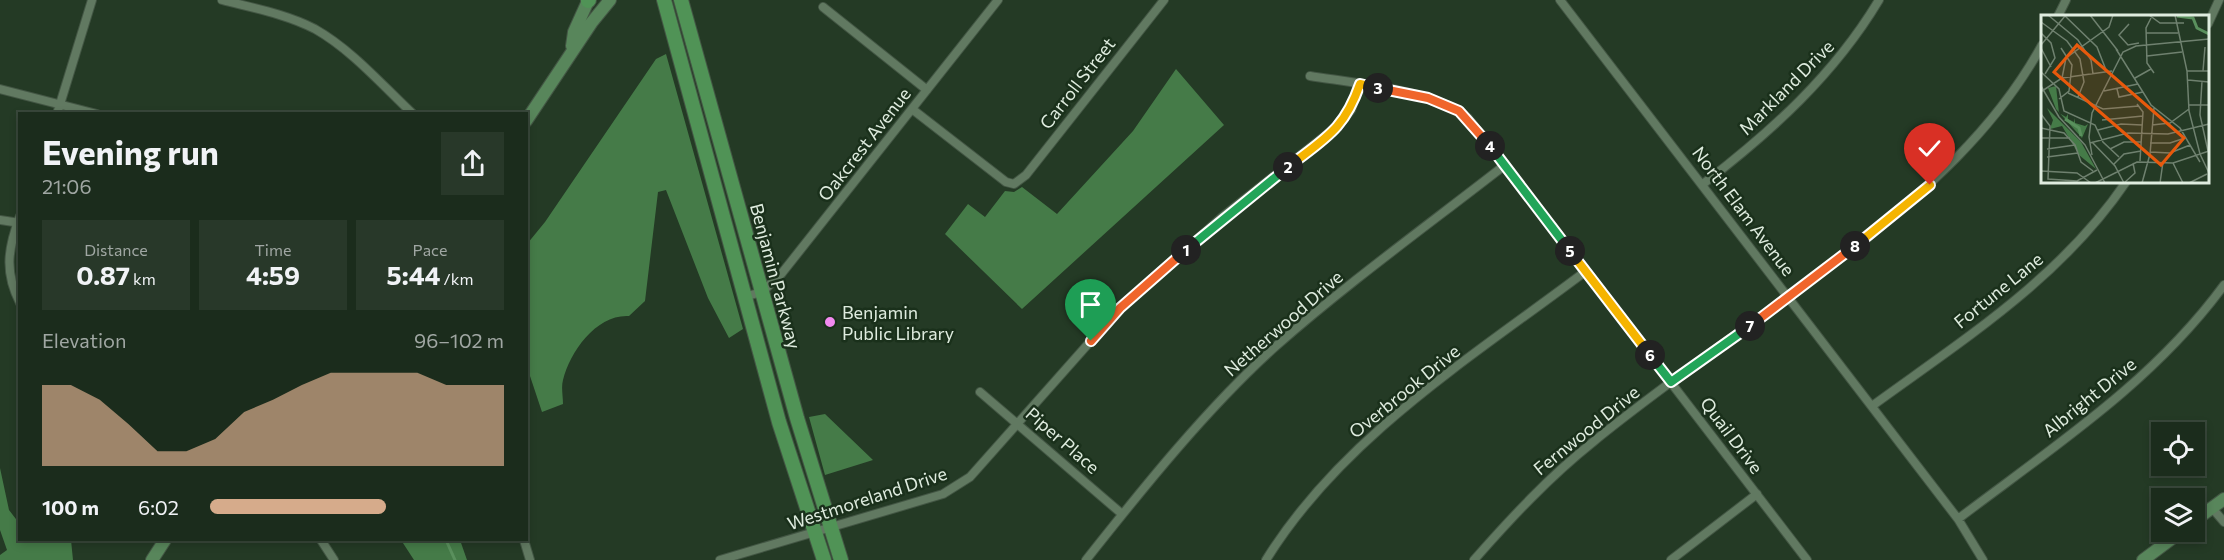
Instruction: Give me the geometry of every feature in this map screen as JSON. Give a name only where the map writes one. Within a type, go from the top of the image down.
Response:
[{"type":"main road","points":[[572,51],[574,32],[588,0]]},
{"type":"main road","points":[[528,117],[572,51],[610,0]]},
{"type":"main road","name":"Benjamin Parkway","points":[[664,0],[747,296],[779,422],[824,560]]},
{"type":"main road","name":"Benjamin Parkway","points":[[681,0],[762,292],[841,560]]},
{"type":"main road","points":[[2205,513],[2224,500]]},
{"type":"main road","points":[[152,560],[162,541]]},
{"type":"main road","points":[[2143,560],[2167,542]]},
{"type":"street","points":[[58,112],[92,0]]},
{"type":"street","points":[[222,0],[275,13],[314,29],[341,47],[411,112]]},
{"type":"street","name":"Oakcrest Avenue","points":[[762,292],[793,260],[999,0]]},
{"type":"street","name":"Carroll Street","points":[[912,109],[1006,182],[1014,184],[1026,175],[1164,0]]},
{"type":"street","name":"North Elam Avenue","points":[[1560,0],[1958,519],[1983,560]]},
{"type":"street","name":"Markland Drive","points":[[1703,184],[1749,149],[1802,100],[1848,47],[1879,0]]},
{"type":"street","points":[[2058,15],[2066,0]]},
{"type":"street","points":[[2209,22],[2219,0]]},
{"type":"street","points":[[823,7],[927,90]]},
{"type":"street","name":"Fernwood Drive","points":[[1474,560],[1538,491],[1566,465],[1671,382],[1789,298],[1909,203],[1946,170],[1993,118],[2041,48]]},
{"type":"street","name":"Quail Drive","points":[[1310,76],[1428,98],[1459,111],[1505,165],[1807,560]]},
{"type":"street","name":"Westmoreland Drive","points":[[720,560],[814,534],[943,494],[956,487],[986,462],[1120,308],[1221,218],[1331,134],[1351,110],[1360,84]]},
{"type":"street","points":[[0,88],[91,112]]},
{"type":"street","name":"Netherwood Drive","points":[[1086,560],[1122,514],[1228,393],[1275,347],[1505,165]]},
{"type":"street","name":"Fortune Lane","points":[[1872,406],[2025,294],[2083,237],[2106,211],[2125,183]]},
{"type":"street","points":[[0,220],[18,221]]},
{"type":"street","points":[[18,224],[9,246],[8,269],[18,297]]},
{"type":"street","name":"Overbrook Drive","points":[[1266,560],[1279,539],[1324,482],[1380,428],[1586,271]]},
{"type":"street","name":"Albright Drive","points":[[1958,519],[2143,376],[2184,336],[2224,285]]},
{"type":"street","points":[[747,296],[762,292]]},
{"type":"street","name":"Piper Place","points":[[980,392],[1019,423],[1122,514]]},
{"type":"street","points":[[1671,560],[1756,494]]},
{"type":"street","points":[[2212,508],[2224,522]]},
{"type":"street","points":[[322,541],[334,560]]},
{"type":"street","points":[[524,541],[530,560]]},
{"type":"green space","points":[[666,54],[743,329],[729,338],[708,298],[666,190],[658,192],[645,301],[629,316],[606,321],[587,336],[572,357],[562,383],[563,404],[542,412],[528,370],[528,243],[545,222],[656,59]]},
{"type":"green space","points":[[1176,69],[1224,125],[1022,309],[945,234],[968,204],[985,217],[1005,191],[1014,192],[1022,187],[1057,214],[1133,131]]},
{"type":"green space","points":[[825,414],[873,460],[825,475],[809,417]]},
{"type":"green space","points":[[0,468],[9,510],[18,522],[18,541],[71,541],[73,560],[0,560],[0,555],[7,550],[0,530]]},
{"type":"green space","points":[[402,541],[460,541],[467,560],[414,560]]},
{"type":"waterway","points":[[446,541],[455,560]]},
{"type":"place","name":"Benjamin Public Library","points":[[830,322]]},
{"type":"route","points":[[1091,341],[1120,308],[1221,218],[1331,134],[1351,110],[1360,84],[1428,98],[1448,105],[1468,118],[1671,382],[1789,298],[1930,185]]}]
